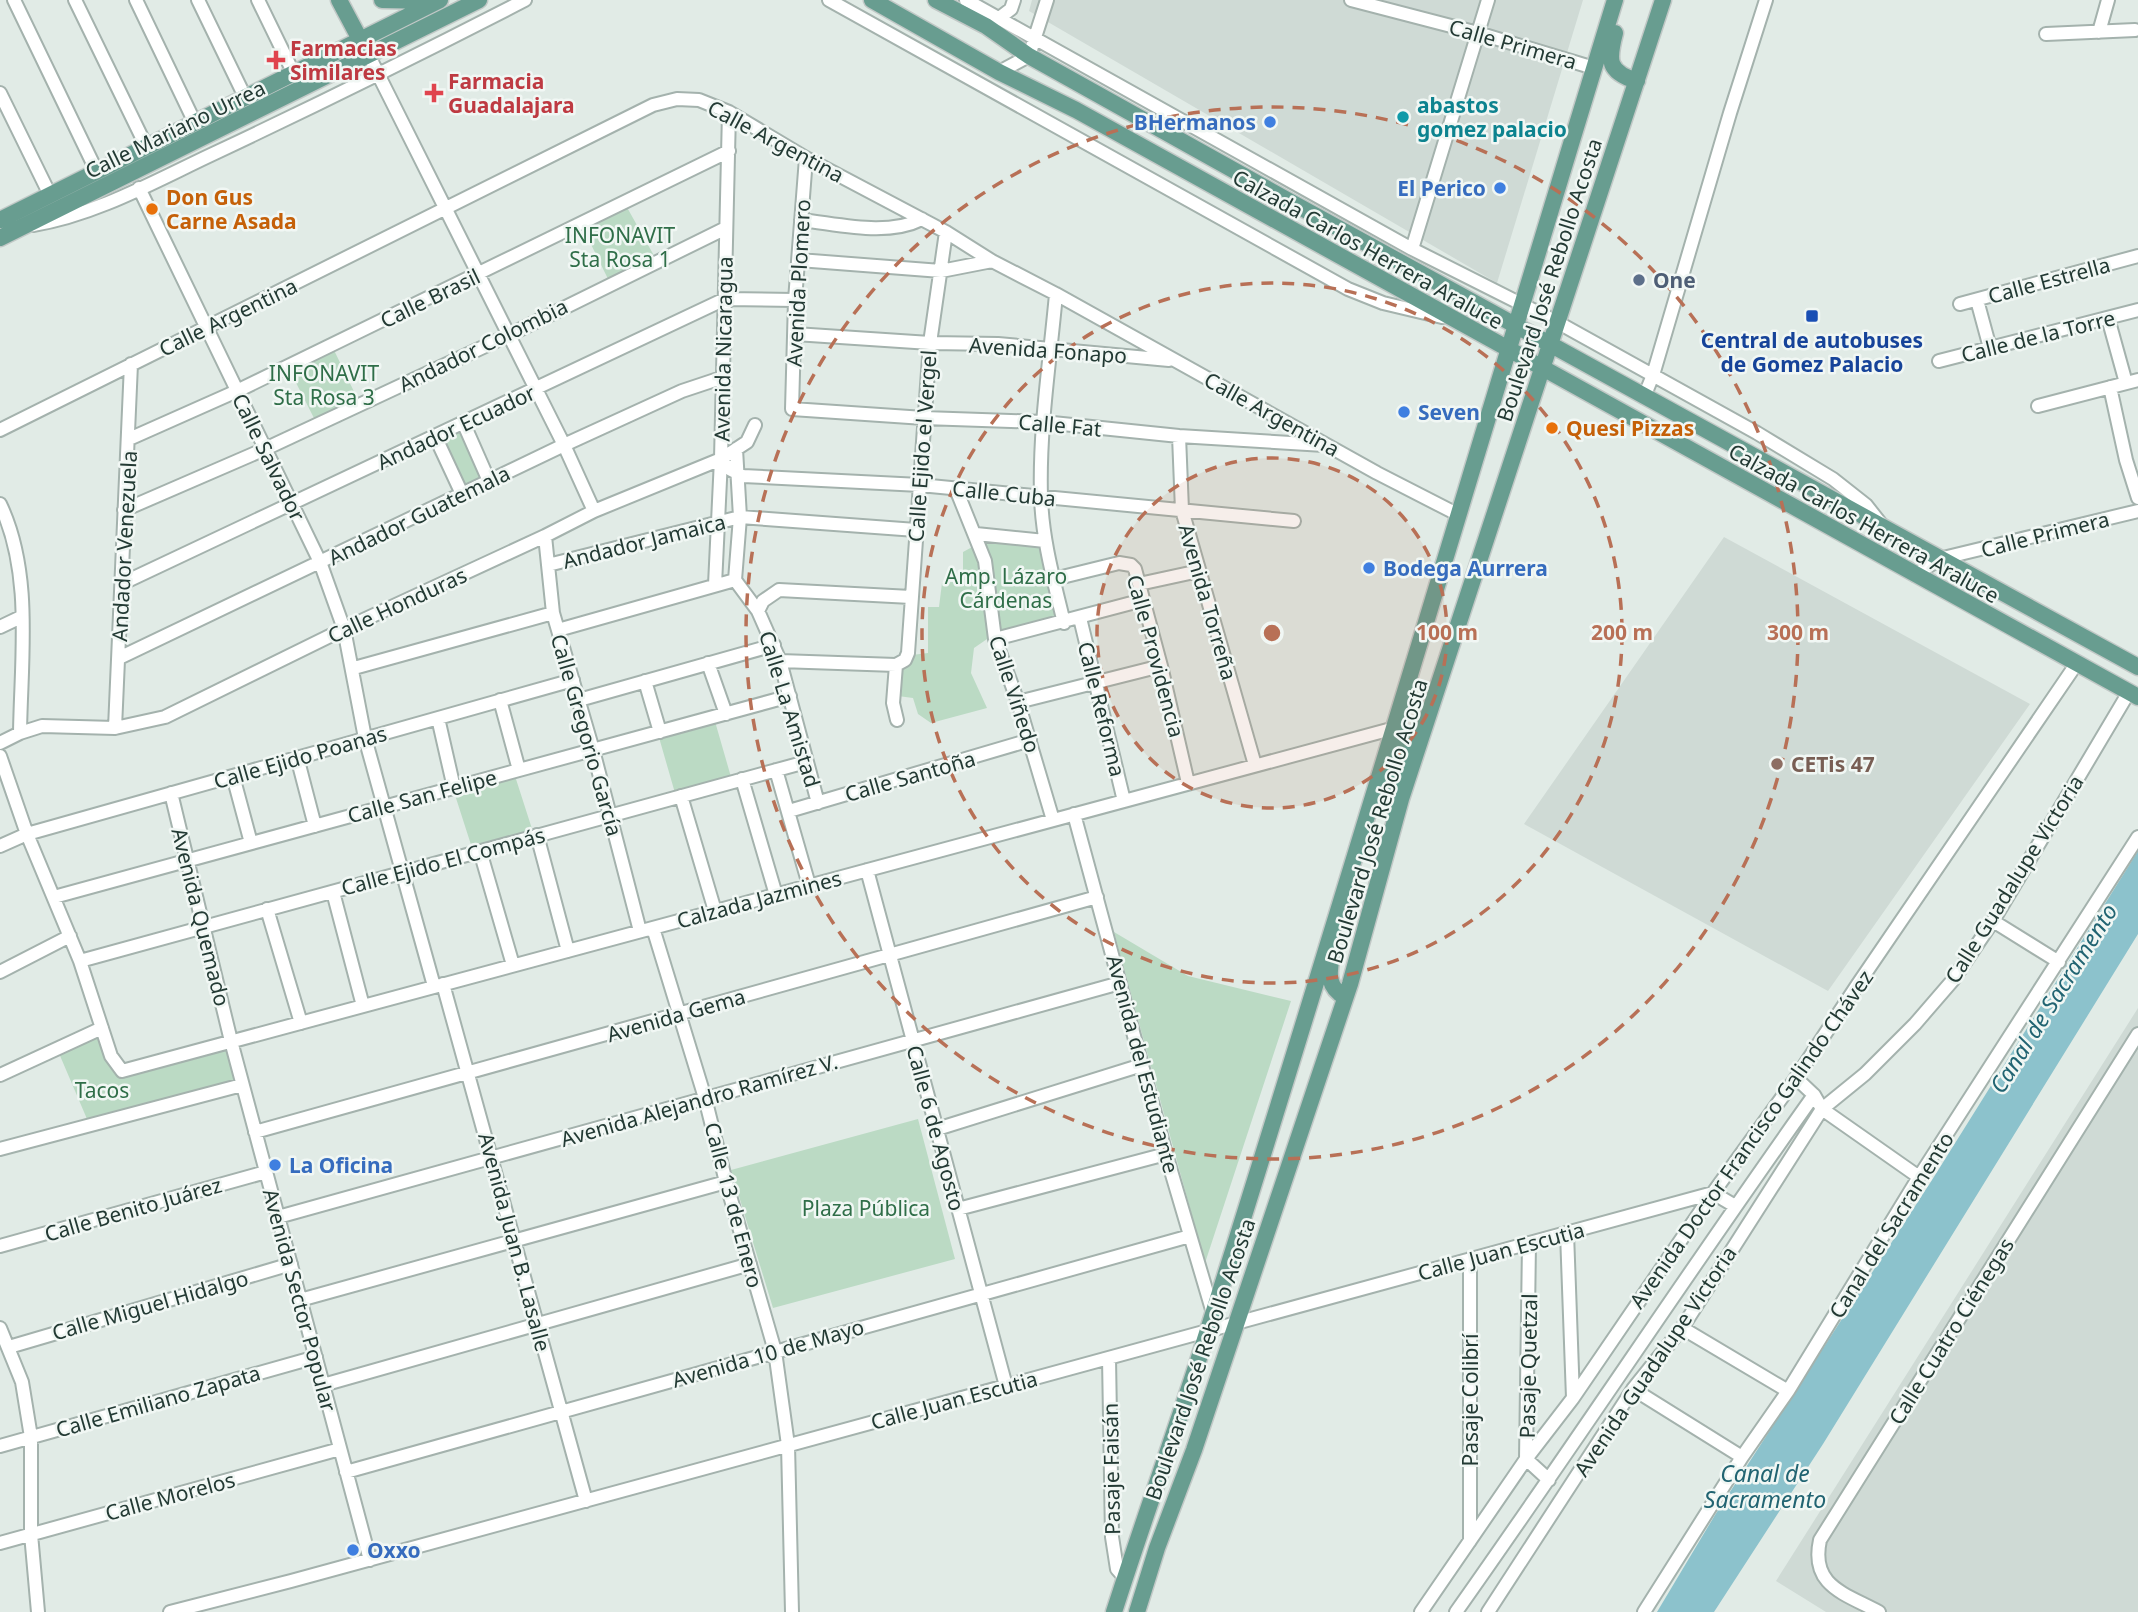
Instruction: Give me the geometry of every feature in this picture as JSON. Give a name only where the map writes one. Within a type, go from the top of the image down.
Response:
[{"type":"main road","points":[[339,0],[369,56],[479,0]]},
{"type":"main road","points":[[382,0],[439,1]]},
{"type":"main road","name":"Calzada Carlos Herrera Araluce","points":[[872,0],[2134,694]]},
{"type":"main road","name":"Calzada Carlos Herrera Araluce","points":[[936,0],[986,26],[1029,55],[1549,345],[2138,667]]},
{"type":"main road","name":"Boulevard José Rebollo Acosta","points":[[1114,1612],[1208,1331],[1395,728],[1507,350],[1615,0]]},
{"type":"main road","points":[[1622,0],[1610,60],[1621,76],[1637,81]]},
{"type":"main road","name":"Boulevard José Rebollo Acosta","points":[[1137,1612],[1345,997],[1401,799],[1663,0]]},
{"type":"main road","points":[[360,40],[439,1]]},
{"type":"main road","name":"Calle Mariano Urrea","points":[[0,220],[360,40]]},
{"type":"main road","name":"Calle Mariano Urrea","points":[[0,238],[369,56]]},
{"type":"main road","points":[[1395,728],[1404,738],[1395,782],[1401,799]]},
{"type":"main road","points":[[1336,916],[1329,977],[1336,992],[1345,997]]},
{"type":"street","points":[[13,0],[97,172]]},
{"type":"street","points":[[75,0],[146,148]]},
{"type":"street","points":[[136,0],[195,123]]},
{"type":"street","points":[[198,0],[245,97]]},
{"type":"street","points":[[258,0],[293,72]]},
{"type":"street","points":[[29,226],[70,217],[139,188],[378,76],[524,0]]},
{"type":"street","points":[[829,0],[1349,289],[1383,303],[1453,319]]},
{"type":"street","points":[[966,0],[1412,249],[1557,322],[1653,375],[1833,479],[1866,505],[1887,531]]},
{"type":"street","points":[[986,26],[1002,18],[1011,9],[1014,0]]},
{"type":"street","points":[[999,72],[1029,55],[1037,38],[1047,0]]},
{"type":"street","name":"Calle Primera","points":[[1351,0],[1478,33],[1594,68]]},
{"type":"street","points":[[1412,249],[1488,0]]},
{"type":"street","points":[[1644,397],[1653,375],[1766,0]]},
{"type":"street","points":[[2099,32],[2108,0]]},
{"type":"street","points":[[2046,34],[2135,30]]},
{"type":"street","points":[[369,56],[564,445],[594,511]]},
{"type":"street","points":[[0,93],[50,195]]},
{"type":"street","name":"Calle Argentina","points":[[0,430],[653,105],[677,99],[699,100],[729,112],[806,158],[946,232],[992,261],[1459,515]]},
{"type":"street","name":"Avenida Nicaragua","points":[[715,585],[721,459],[729,112]]},
{"type":"street","name":"Calle Brasil","points":[[129,439],[237,391],[729,151]]},
{"type":"street","name":"Avenida Plomero","points":[[792,408],[795,300],[806,158]]},
{"type":"street","name":"Calle Salvador","points":[[139,188],[320,562],[344,629],[354,668],[365,738],[403,872]]},
{"type":"street","points":[[800,220],[879,229],[911,225],[922,219]]},
{"type":"street","name":"Andador Colombia","points":[[124,510],[265,449],[509,335],[726,228]]},
{"type":"street","name":"Calle Ejido el Vergel","points":[[897,720],[893,703],[901,663],[910,646],[911,597],[930,343],[946,232]]},
{"type":"street","name":"Calle Estrella","points":[[1960,304],[2138,256]]},
{"type":"street","points":[[799,260],[941,271],[992,261]]},
{"type":"street","name":"Calle Reforma","points":[[1056,294],[1043,422],[1041,497],[1045,541],[1064,623]]},
{"type":"street","name":"Andador Ecuador","points":[[123,583],[725,299],[795,300]]},
{"type":"street","points":[[1977,300],[1990,348]]},
{"type":"street","name":"Calle de la Torre","points":[[1939,361],[2138,310]]},
{"type":"street","points":[[2038,406],[2132,382],[2108,317]]},
{"type":"street","name":"Avenida Fonapo","points":[[795,334],[930,343],[998,344],[1176,361]]},
{"type":"street","name":"Andador Venezuela","points":[[115,728],[131,363]]},
{"type":"street","name":"Andador Guatemala","points":[[119,658],[564,445],[682,391],[721,378]]},
{"type":"street","points":[[2110,387],[2132,458],[2138,498]]},
{"type":"street","name":"Calle Fat","points":[[792,408],[924,418],[1043,422],[1179,436],[1328,446]]},
{"type":"street","points":[[463,422],[489,481]]},
{"type":"street","name":"Calle Honduras","points":[[0,743],[20,733],[53,725],[115,728],[165,716],[594,511],[721,459],[747,442],[755,425]]},
{"type":"street","points":[[435,436],[462,494]]},
{"type":"street","name":"Avenida Torreña","points":[[1179,436],[1182,510],[1255,765]]},
{"type":"street","points":[[736,449],[740,517],[735,580],[758,611]]},
{"type":"street","points":[[721,459],[737,473]]},
{"type":"street","name":"Calle Cuba","points":[[737,473],[743,476],[920,485],[1294,521]]},
{"type":"street","name":"Calle Viñedo","points":[[957,489],[985,561],[995,639],[1018,702],[1053,820]]},
{"type":"street","points":[[0,504],[19,573],[20,733]]},
{"type":"street","name":"Calle Primera","points":[[1915,575],[1940,559],[2138,511]]},
{"type":"street","name":"Andador Jamaica","points":[[548,565],[740,517],[916,530]]},
{"type":"street","points":[[976,534],[1045,541]]},
{"type":"street","name":"Calle Gregorio García","points":[[545,536],[553,613],[647,929]]},
{"type":"street","name":"Calle Providencia","points":[[1054,579],[1125,563],[1135,569],[1188,783]]},
{"type":"street","points":[[1139,584],[1199,571]]},
{"type":"street","points":[[558,630],[735,580]]},
{"type":"street","name":"Calle La Amistad","points":[[818,803],[780,661],[758,611],[763,601],[779,590],[911,597]]},
{"type":"street","points":[[995,639],[1064,623],[1143,600]]},
{"type":"street","points":[[354,668],[553,613]]},
{"type":"street","points":[[0,628],[21,617]]},
{"type":"street","name":"Calle Reforma","points":[[1080,618],[1124,801]]},
{"type":"street","points":[[579,700],[774,645]]},
{"type":"street","points":[[780,661],[901,663]]},
{"type":"street","points":[[708,663],[726,714]]},
{"type":"street","name":"Avenida Doctor Francisco Galindo Chávez","points":[[1421,1612],[1796,1078],[2077,663]]},
{"type":"street","points":[[1018,702],[1161,666]]},
{"type":"street","name":"Calle Ejido Poanas","points":[[0,846],[27,834],[573,680]]},
{"type":"street","points":[[645,681],[660,732]]},
{"type":"street","name":"Calle Guadalupe Victoria","points":[[1822,1109],[1865,1074],[1915,1024],[1953,980],[1993,921],[2134,694]]},
{"type":"street","name":"Calle San Felipe","points":[[54,897],[790,696]]},
{"type":"street","points":[[500,700],[519,770]]},
{"type":"street","points":[[438,718],[454,788]]},
{"type":"street","name":"Calzada Jazmines","points":[[102,1028],[111,1056],[122,1071],[1395,728]]},
{"type":"street","name":"Calle Santoña","points":[[789,811],[1030,740]]},
{"type":"street","points":[[0,756],[27,834],[80,961],[102,1028],[0,1075]]},
{"type":"street","points":[[297,757],[315,826]]},
{"type":"street","name":"Calle Ejido El Compás","points":[[80,961],[806,762]]},
{"type":"street","points":[[776,770],[810,885]]},
{"type":"street","points":[[233,776],[251,843]]},
{"type":"street","points":[[742,779],[775,895]]},
{"type":"street","name":"Avenida Quemado","points":[[171,793],[205,926],[230,1041]]},
{"type":"street","points":[[681,796],[715,911]]},
{"type":"street","name":"Avenida del Estudiante","points":[[1074,814],[1166,1154],[1213,1313]]},
{"type":"street","points":[[537,835],[568,951]]},
{"type":"street","name":"Canal del Sacramento","points":[[1644,1612],[1742,1457],[1788,1391],[1919,1177],[2060,962],[2138,837]]},
{"type":"street","points":[[480,851],[513,965]]},
{"type":"street","name":"Calle 6 de Agosto","points":[[867,870],[1006,1386]]},
{"type":"street","name":"Avenida Juan B. Lasalle","points":[[403,872],[469,1072],[586,1501]]},
{"type":"street","points":[[333,892],[363,1006]]},
{"type":"street","name":"Avenida Gema","points":[[255,1132],[1097,897]]},
{"type":"street","points":[[267,909],[301,1023]]},
{"type":"street","points":[[1993,921],[2060,962]]},
{"type":"street","name":"Calle 13 de Enero","points":[[647,929],[705,1098],[726,1182],[775,1351],[788,1446],[792,1612]]},
{"type":"street","points":[[0,972],[70,936]]},
{"type":"street","name":"Avenida Alejandro Ramírez V.","points":[[278,1217],[1120,983]]},
{"type":"street","name":"Calle Cuatro Ciénegas","points":[[1879,1612],[1832,1586],[1823,1578],[1817,1561],[1820,1539],[2138,1034]]},
{"type":"street","name":"Avenida Sector Popular","points":[[230,1041],[370,1560]]},
{"type":"street","points":[[937,1129],[1142,1065]]},
{"type":"street","points":[[1796,1078],[1814,1095],[1822,1109],[1919,1177]]},
{"type":"street","points":[[0,1149],[242,1085]]},
{"type":"street","name":"Avenida Doctor Francisco Galindo Chávez","points":[[1456,1612],[1814,1095]]},
{"type":"street","name":"Avenida Guadalupe Victoria","points":[[1488,1612],[1633,1389],[1682,1328],[1822,1109]]},
{"type":"street","points":[[958,1209],[1166,1154]]},
{"type":"street","name":"Calle Benito Juárez","points":[[0,1246],[266,1172]]},
{"type":"street","points":[[300,1300],[726,1182]]},
{"type":"street","points":[[1713,1193],[1735,1206]]},
{"type":"street","name":"Calle Juan Escutia","points":[[173,1612],[1713,1193]]},
{"type":"street","points":[[1567,1233],[1573,1398]]},
{"type":"street","name":"Avenida 10 de Mayo","points":[[346,1472],[1190,1236]]},
{"type":"street","name":"Pasaje Quetzal","points":[[1529,1243],[1527,1459],[1549,1480]]},
{"type":"street","name":"Pasaje Colibrí","points":[[1470,1259],[1471,1541]]},
{"type":"street","name":"Calle Miguel Hidalgo","points":[[9,1347],[290,1264]]},
{"type":"street","points":[[323,1385],[750,1264]]},
{"type":"street","points":[[0,1328],[22,1382],[30,1437],[31,1534],[38,1612]]},
{"type":"street","points":[[1682,1328],[1788,1391]]},
{"type":"street","name":"Calle Emiliano Zapata","points":[[0,1446],[316,1357]]},
{"type":"street","name":"Pasaje Faisán","points":[[1110,1357],[1112,1537],[1117,1569],[1125,1578]]},
{"type":"street","points":[[1633,1389],[1742,1457]]},
{"type":"street","name":"Calle Morelos","points":[[0,1543],[340,1449]]},
{"type":"shaded area","points":[[1032,0],[1583,0],[1497,283],[1029,11]]},
{"type":"shaded area","name":"CETis 47","points":[[1724,537],[2030,704],[1828,991],[1524,824]]},
{"type":"shaded area","points":[[2138,1008],[2138,1612],[1826,1612],[1776,1581]]},
{"type":"green space","name":"INFONAVIT Sta Rosa 1","points":[[624,202],[657,261],[610,283],[581,224]]},
{"type":"green space","name":"INFONAVIT Sta Rosa 3","points":[[332,346],[360,404],[317,424],[288,367]]},
{"type":"green space","points":[[463,422],[489,481],[462,494],[435,436]]},
{"type":"green space","name":"Amp. Lázaro Cárdenas","points":[[985,540],[1042,545],[1059,620],[990,637],[974,648],[971,673],[987,708],[931,723],[918,714],[913,698],[898,696],[902,668],[912,655],[928,653],[928,607],[939,607],[942,583],[963,581],[963,552]]},
{"type":"green space","points":[[714,718],[731,777],[675,793],[658,734]]},
{"type":"green space","points":[[515,776],[533,832],[473,851],[455,795]]},
{"type":"green space","points":[[1114,932],[1188,976],[1291,1001],[1205,1263]]},
{"type":"green space","name":"Tacos","points":[[101,1031],[130,1074],[229,1046],[237,1082],[87,1119],[58,1051]]},
{"type":"green space","name":"Plaza Pública","points":[[918,1119],[955,1259],[773,1308],[731,1170]]},
{"type":"water","name":"Canal de Sacramento","points":[[2138,851],[2138,934],[1823,1444],[1714,1612],[1657,1612],[1715,1515],[1932,1180]]},
{"type":"place","name":"Farmacias Similares","points":[[276,60]]},
{"type":"place","name":"Farmacia Guadalajara","points":[[434,93]]},
{"type":"place","name":"abastos gomez palacio","points":[[1403,117]]},
{"type":"place","name":"BHermanos","points":[[1270,122]]},
{"type":"place","name":"El Perico","points":[[1500,188]]},
{"type":"place","name":"Don Gus Carne Asada","points":[[152,209]]},
{"type":"place","name":"One","points":[[1639,280]]},
{"type":"place","name":"Central de autobuses de Gomez Palacio","points":[[1812,316]]},
{"type":"place","name":"Seven","points":[[1404,412]]},
{"type":"place","name":"Quesi Pizzas","points":[[1552,428]]},
{"type":"place","name":"Bodega Aurrera","points":[[1369,568]]},
{"type":"place","name":"CETis 47","points":[[1777,764]]},
{"type":"place","name":"La Oficina","points":[[275,1165]]},
{"type":"place","name":"Oxxo","points":[[353,1550]]}]
